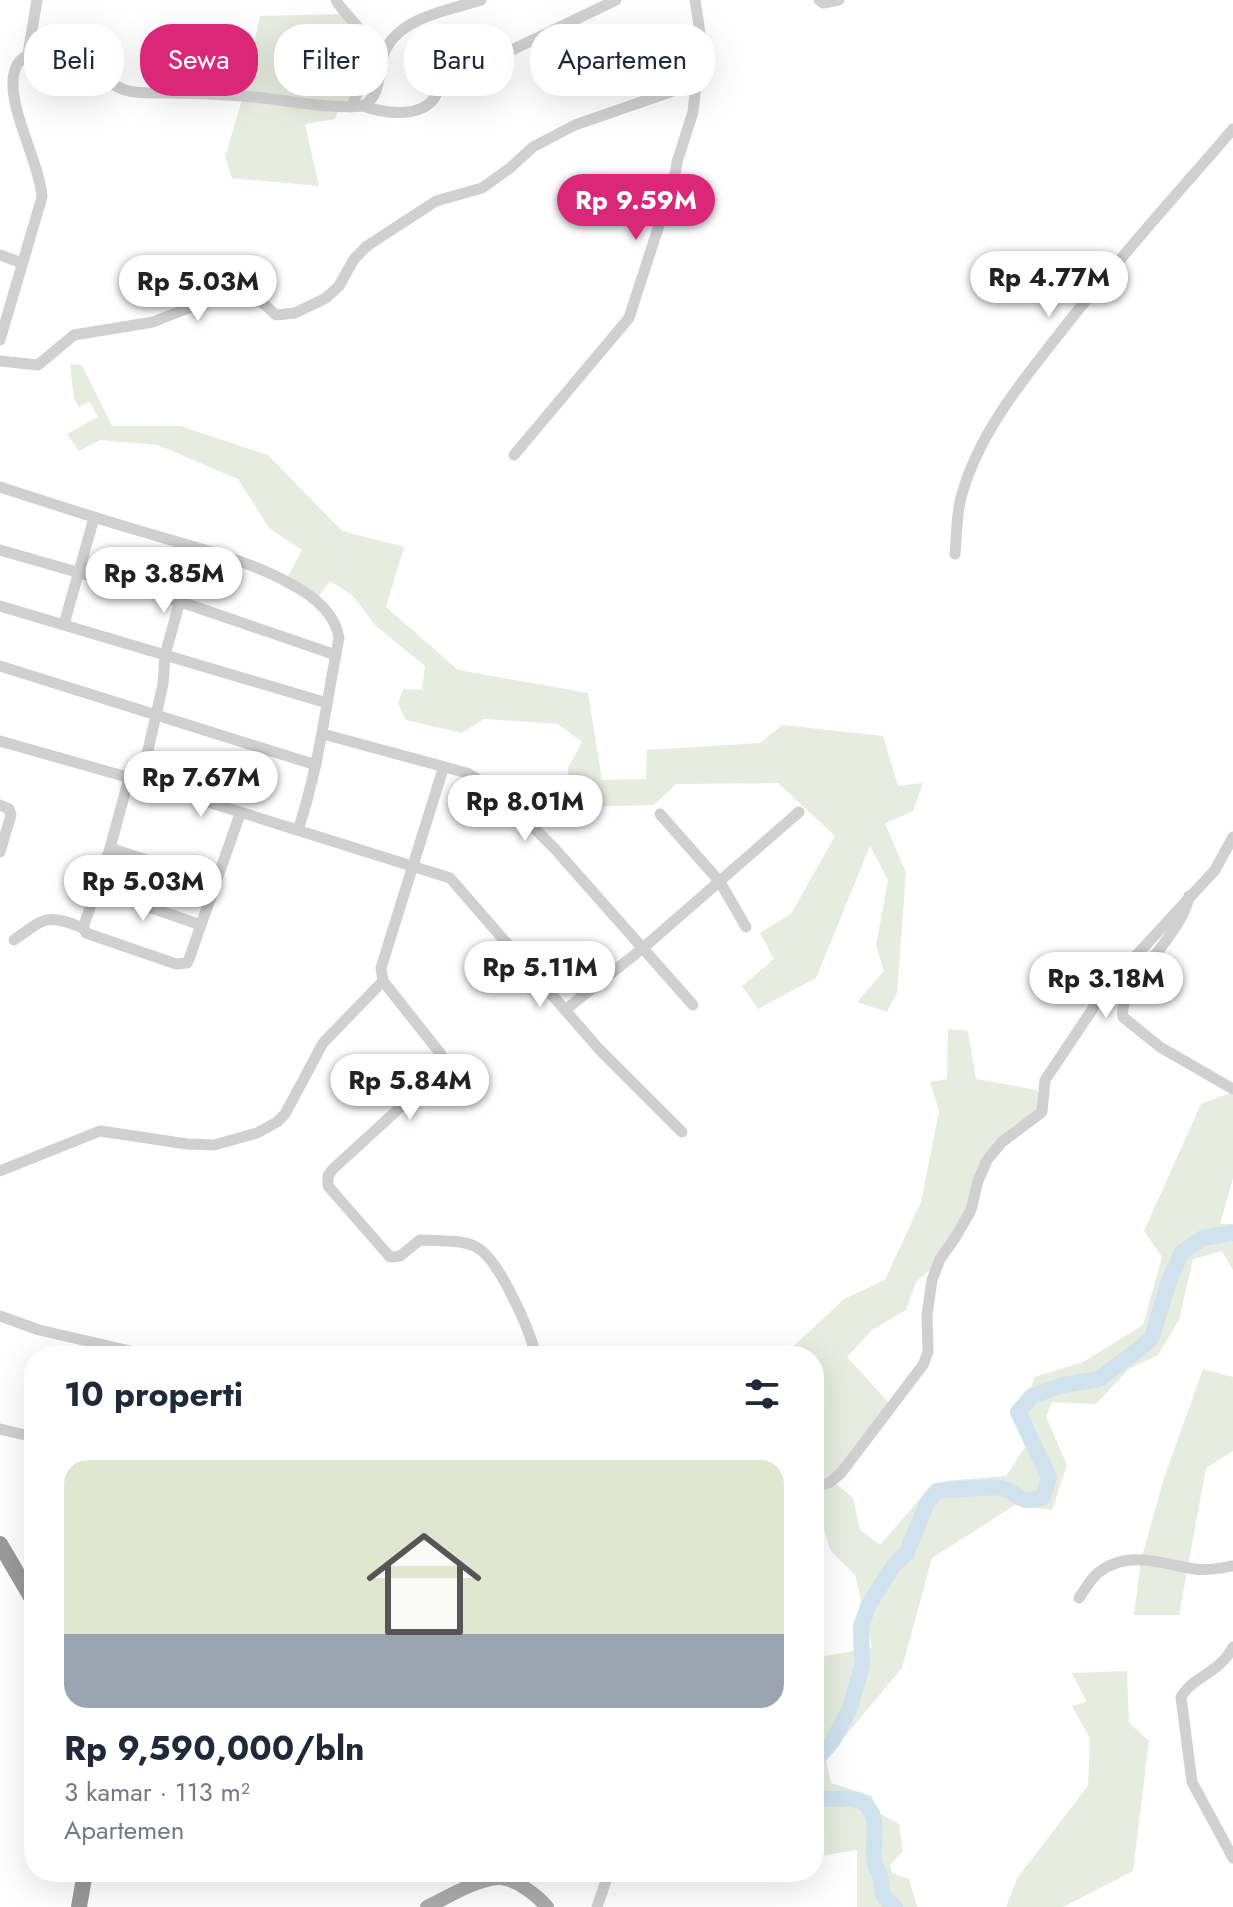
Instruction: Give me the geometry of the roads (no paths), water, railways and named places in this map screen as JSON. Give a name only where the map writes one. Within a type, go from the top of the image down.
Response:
[{"type":"highway","points":[[0,1544],[24,1585]]},
{"type":"highway","points":[[79,1907],[83,1882]]},
{"type":"main road","points":[[427,1907],[486,1882]]},
{"type":"main road","points":[[512,1882],[547,1907]]},
{"type":"street","points":[[33,24],[37,0]]},
{"type":"street","points":[[336,0],[361,31],[367,46],[357,107]]},
{"type":"street","points":[[357,107],[376,95],[383,56],[397,35],[423,19],[481,0]]},
{"type":"street","points":[[124,90],[243,96],[357,107],[382,113],[421,108],[431,104],[441,84],[616,0]]},
{"type":"street","points":[[695,0],[699,24]]},
{"type":"street","points":[[819,0],[823,3],[839,0]]},
{"type":"street","points":[[0,340],[42,197],[41,180],[21,125],[13,83],[17,65],[24,58]]},
{"type":"street","points":[[0,361],[38,365],[74,335],[153,322],[237,289],[252,293],[276,315],[295,313],[310,307],[339,286],[358,253],[425,207],[482,188],[533,147],[575,125],[659,96]]},
{"type":"street","points":[[514,455],[629,318],[661,219],[672,195],[677,162],[693,112],[695,96]]},
{"type":"street","points":[[955,554],[961,495],[976,457],[1000,415],[1032,368],[1090,296],[1233,129]]},
{"type":"street","points":[[0,255],[22,263]]},
{"type":"street","points":[[0,487],[195,547],[278,577],[309,596],[334,619],[339,638],[323,734],[298,830]]},
{"type":"street","points":[[64,624],[94,518]]},
{"type":"street","points":[[83,928],[156,714],[165,655],[195,547]]},
{"type":"street","points":[[0,550],[178,601],[336,655]]},
{"type":"street","points":[[0,606],[327,703]]},
{"type":"street","points":[[0,666],[316,765]]},
{"type":"street","points":[[323,734],[443,769],[467,773],[497,791],[555,849],[693,1005]]},
{"type":"street","points":[[0,741],[439,872],[458,885],[626,1078],[682,1132]]},
{"type":"street","points":[[443,769],[382,964],[383,981],[440,1053],[443,1065],[333,1169],[328,1176],[328,1186],[390,1257],[400,1256],[420,1240],[476,1247],[491,1261],[515,1302],[532,1346]]},
{"type":"street","points":[[0,805],[9,809],[11,815],[0,852]]},
{"type":"street","points":[[565,1010],[643,948],[799,812]]},
{"type":"street","points":[[14,940],[42,921],[53,918],[83,928],[86,933],[187,963],[240,814]]},
{"type":"street","points":[[660,814],[720,882],[746,927]]},
{"type":"street","points":[[824,1484],[841,1473],[923,1365],[928,1352],[927,1315],[932,1280],[940,1259],[971,1210],[987,1160],[1002,1142],[1042,1112],[1045,1080],[1097,998],[1215,870],[1233,837]]},
{"type":"street","points":[[110,848],[216,883]]},
{"type":"street","points":[[96,889],[201,925]]},
{"type":"street","points":[[1189,896],[1187,909],[1168,941],[1124,1000],[1123,1017],[1160,1047],[1233,1089]]},
{"type":"street","points":[[0,1171],[100,1131],[205,1145],[257,1133],[285,1114],[323,1043],[383,981]]},
{"type":"street","points":[[1097,998],[1131,988]]},
{"type":"street","points":[[0,1316],[98,1346]]},
{"type":"street","points":[[0,1429],[24,1435]]},
{"type":"street","points":[[1079,1598],[1095,1575],[1121,1561],[1146,1560],[1197,1569],[1233,1566]]},
{"type":"street","points":[[1233,1647],[1224,1662],[1186,1688],[1181,1697],[1192,1782],[1233,1858]]},
{"type":"street","points":[[597,1907],[606,1882]]},
{"type":"waterway","points":[[824,1751],[850,1708],[862,1666],[861,1626],[869,1604],[894,1565],[906,1554],[928,1501],[937,1491],[989,1487],[1002,1488],[1029,1500],[1043,1497],[1049,1477],[1018,1412],[1032,1396],[1063,1385],[1099,1379],[1142,1347],[1152,1337],[1170,1278],[1182,1252],[1203,1238],[1233,1233]]},
{"type":"waterway","points":[[824,1798],[857,1800],[869,1808],[874,1823],[874,1856],[883,1893],[895,1907]]}]
